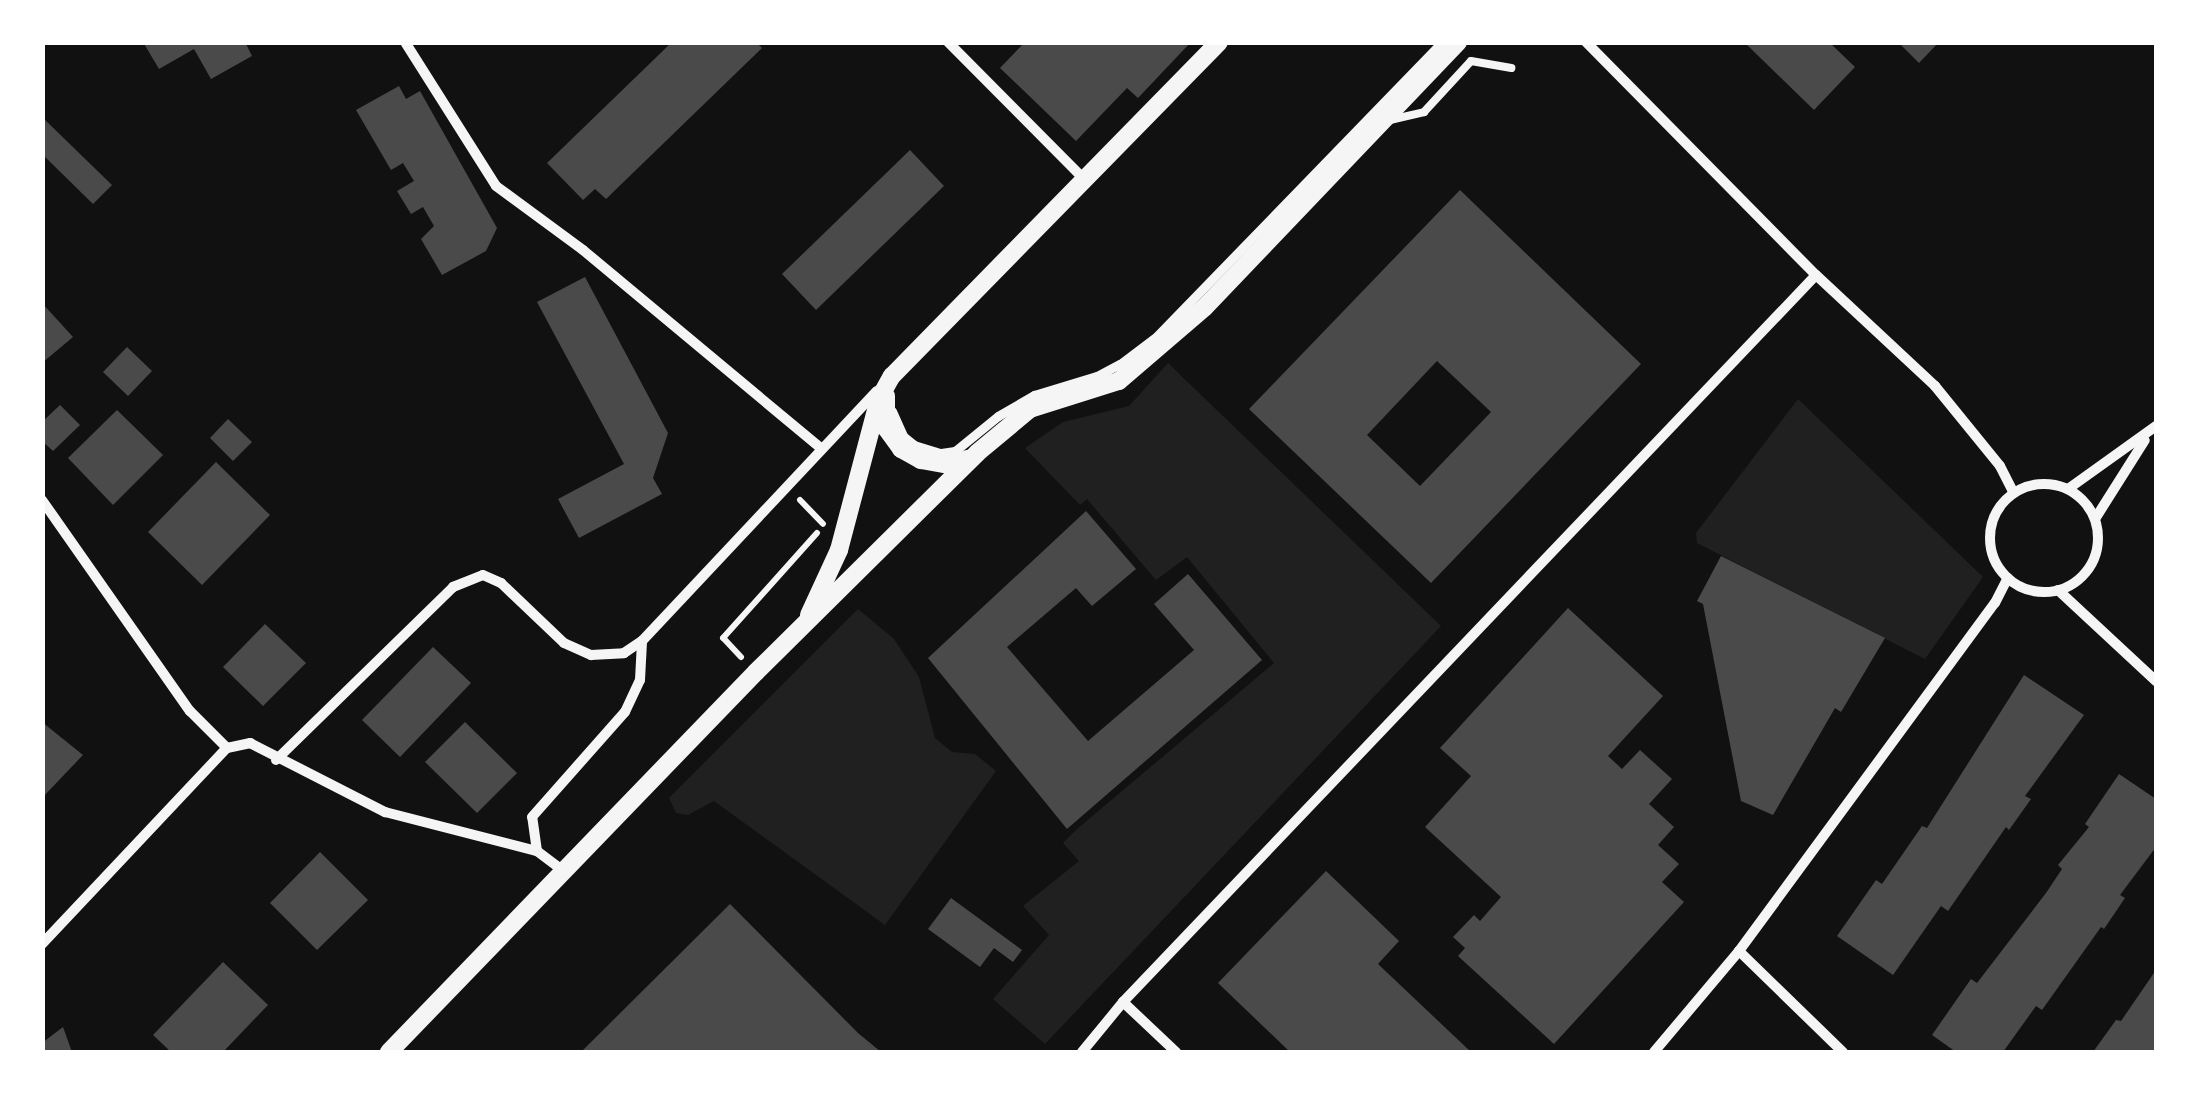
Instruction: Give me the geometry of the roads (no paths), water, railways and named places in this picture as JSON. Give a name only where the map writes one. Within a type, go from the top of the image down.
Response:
[{"type":"street","points":[[405,42],[496,186],[582,250],[821,448]]},
{"type":"street","points":[[948,42],[1084,180]]},
{"type":"street","points":[[276,760],[453,587],[483,575],[501,583],[564,643],[590,654],[624,653],[642,642],[821,448],[1222,42]]},
{"type":"street","points":[[1222,42],[898,380],[891,409],[903,436],[914,446],[927,452],[955,451],[998,416],[1034,394],[1098,376],[1157,336],[1442,42]]},
{"type":"street","points":[[389,1052],[756,672],[974,458],[1030,410],[1119,381],[1205,306],[1458,42]]},
{"type":"street","points":[[1586,42],[1816,274],[1935,386],[2000,466],[2014,493]]},
{"type":"street","points":[[1082,1052],[1123,1002],[1816,274]]},
{"type":"street","points":[[892,376],[885,398],[886,428],[902,448],[922,460],[950,466],[974,458]]},
{"type":"street","points":[[805,625],[839,550],[879,399],[892,376]]},
{"type":"street","points":[[2068,489],[2094,519],[2098,537],[2087,570],[2058,590],[2023,588],[2008,578],[1991,550],[1990,534],[2001,504],[2029,485],[2068,489],[2152,430]]},
{"type":"street","points":[[2094,519],[2152,430]]},
{"type":"street","points":[[42,500],[190,711],[228,748]]},
{"type":"street","points":[[1654,1052],[1738,951],[1995,603],[2008,578]]},
{"type":"street","points":[[2058,590],[2156,681]]},
{"type":"street","points":[[537,851],[532,817],[625,712],[640,680],[642,642]]},
{"type":"street","points":[[42,944],[228,748],[250,743],[276,760],[385,812],[537,851],[564,871]]},
{"type":"street","points":[[1738,951],[1843,1052]]},
{"type":"street","points":[[1123,1002],[1176,1052]]},
{"type":"lane","points":[[1382,122],[1424,112],[1471,61],[1512,68]]}]
